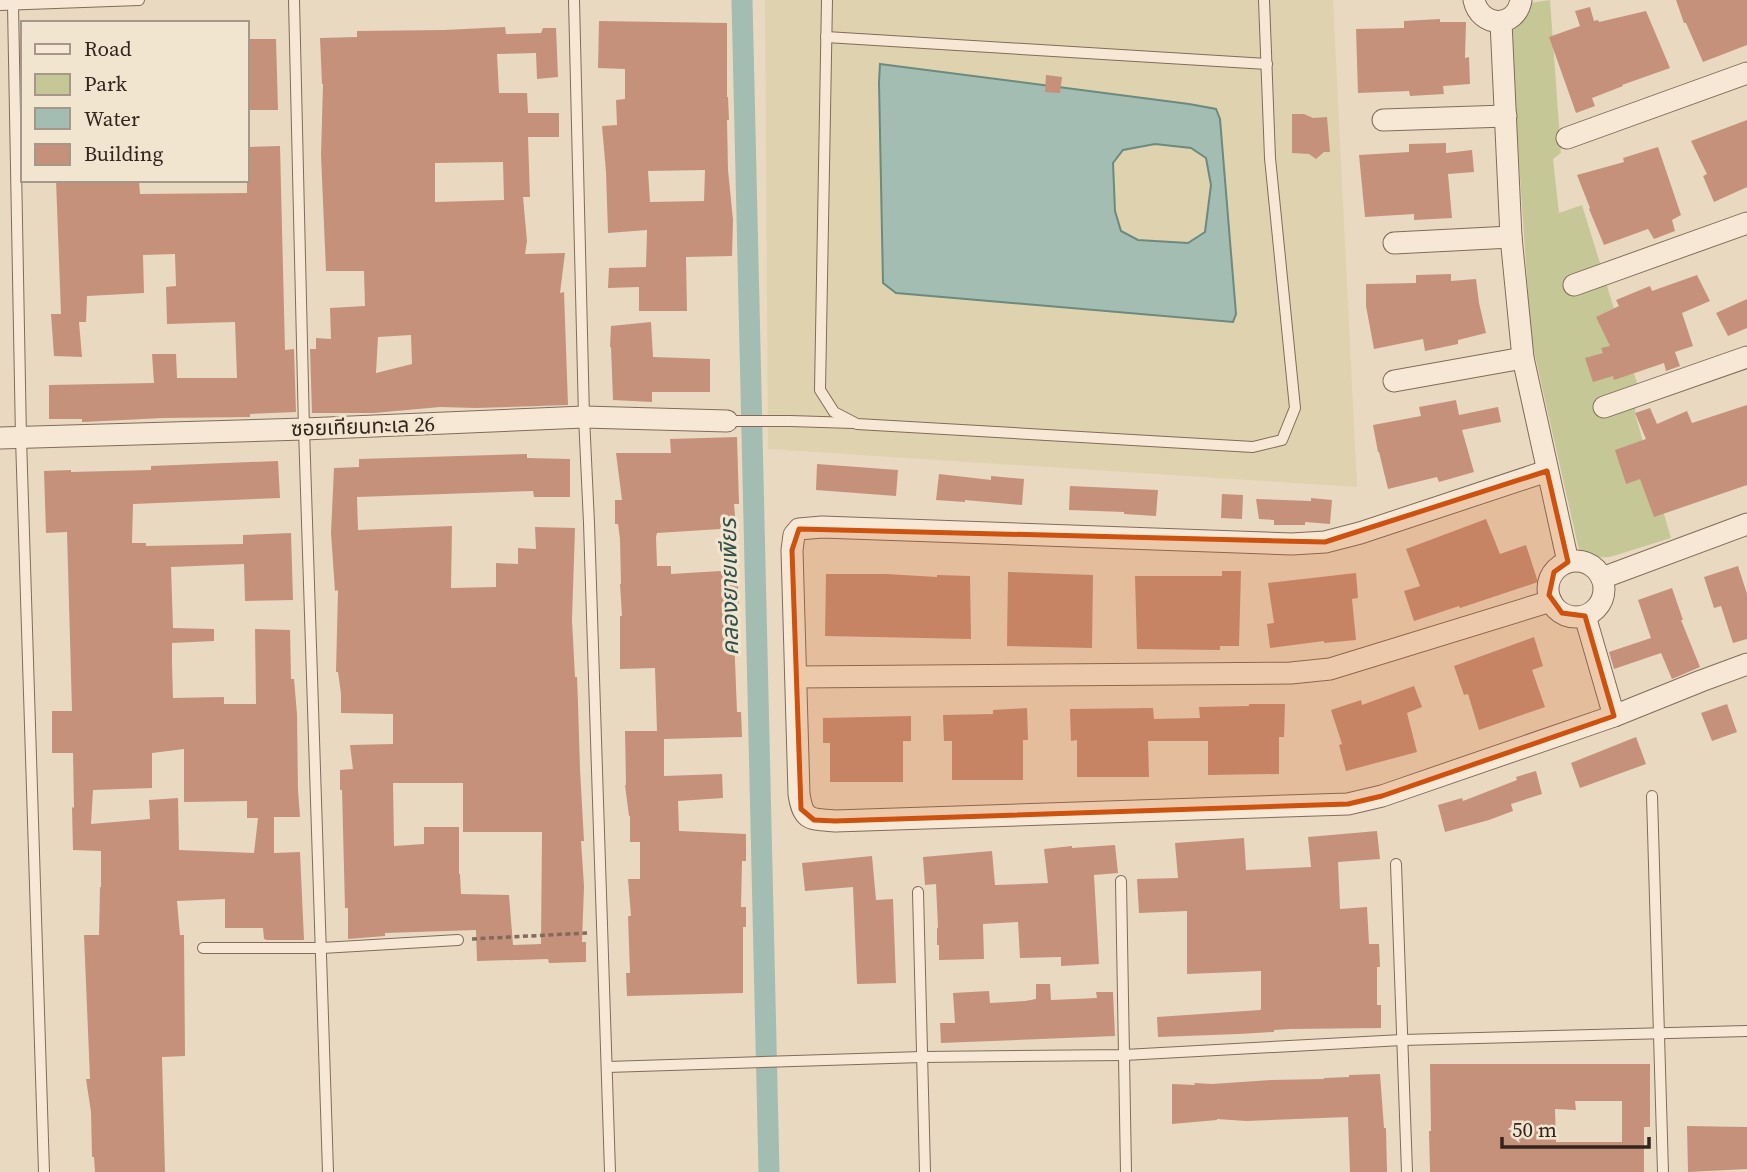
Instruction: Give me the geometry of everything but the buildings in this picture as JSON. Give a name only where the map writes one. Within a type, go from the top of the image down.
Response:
[{"type":"street","points":[[1474,0],[1484,18],[1501,22],[1516,14],[1521,0]]},
{"type":"street","points":[[1501,22],[1511,236],[1523,358],[1568,562]]},
{"type":"street","points":[[1567,138],[1747,73]]},
{"type":"street","points":[[1383,120],[1506,116]]},
{"type":"street","points":[[1574,285],[1747,223]]},
{"type":"street","points":[[1394,243],[1511,236]]},
{"type":"street","points":[[1604,407],[1747,357]]},
{"type":"street","points":[[1394,381],[1523,358]]},
{"type":"street","name":"ซอยเทียนทะเล 26","points":[[10,438],[584,417],[727,421]]},
{"type":"street","points":[[1547,471],[1325,542],[1292,544],[822,527],[799,529],[794,535],[792,550],[801,808],[805,816],[814,820],[835,821],[1348,804],[1382,796],[1614,716],[1747,664]]},
{"type":"street","points":[[1602,578],[1747,524]]},
{"type":"street","points":[[1568,562],[1585,563],[1595,569],[1602,578],[1602,601],[1595,610],[1585,616],[1573,617],[1562,613],[1553,605],[1549,595],[1549,583],[1554,572],[1568,562]]},
{"type":"street","points":[[796,677],[1291,673],[1330,669],[1551,601]]},
{"type":"street","points":[[1585,616],[1614,716]]},
{"type":"lane","points":[[0,5],[139,0]]},
{"type":"lane","points":[[294,0],[304,429],[328,1172]]},
{"type":"lane","points":[[574,0],[584,417],[610,1172]]},
{"type":"lane","points":[[827,0],[820,390],[834,412],[857,424]]},
{"type":"lane","points":[[727,421],[778,420],[1253,447],[1282,440],[1295,408],[1270,158],[1264,0]]},
{"type":"lane","points":[[13,5],[10,438],[44,1172]]},
{"type":"lane","points":[[826,37],[1267,64]]},
{"type":"lane","points":[[1652,796],[1662,1172]]},
{"type":"lane","points":[[1396,863],[1407,1172]]},
{"type":"lane","points":[[1121,881],[1126,1172]]},
{"type":"lane","points":[[918,892],[925,1172]]},
{"type":"lane","points":[[203,948],[321,948],[458,940]]},
{"type":"lane","points":[[607,1067],[922,1057],[1124,1055],[1402,1040],[1747,1031]]},
{"type":"path","points":[[458,940],[603,932]]},
{"type":"highlighted area","points":[[1547,471],[1568,562],[1554,572],[1549,595],[1562,613],[1585,616],[1614,716],[1382,796],[1348,804],[835,821],[814,820],[801,809],[792,550],[799,529],[1325,542]]},
{"type":"shaded area","points":[[765,0],[1333,0],[1357,487],[768,449]]},
{"type":"green space","points":[[1550,0],[1561,153],[1553,159],[1559,213],[1582,205],[1638,386],[1635,414],[1671,538],[1610,557],[1590,558],[1579,550],[1531,338],[1510,30],[1530,3]]},
{"type":"water","points":[[880,64],[1216,109],[1220,119],[1236,314],[1233,322],[896,293],[883,283]],"holes":[[[1155,144],[1191,148],[1206,158],[1211,185],[1205,232],[1188,243],[1138,240],[1121,231],[1115,211],[1113,163],[1123,150]]]},
{"type":"waterway","name":"คลองยายเพียร","points":[[742,0],[769,1172]]}]
